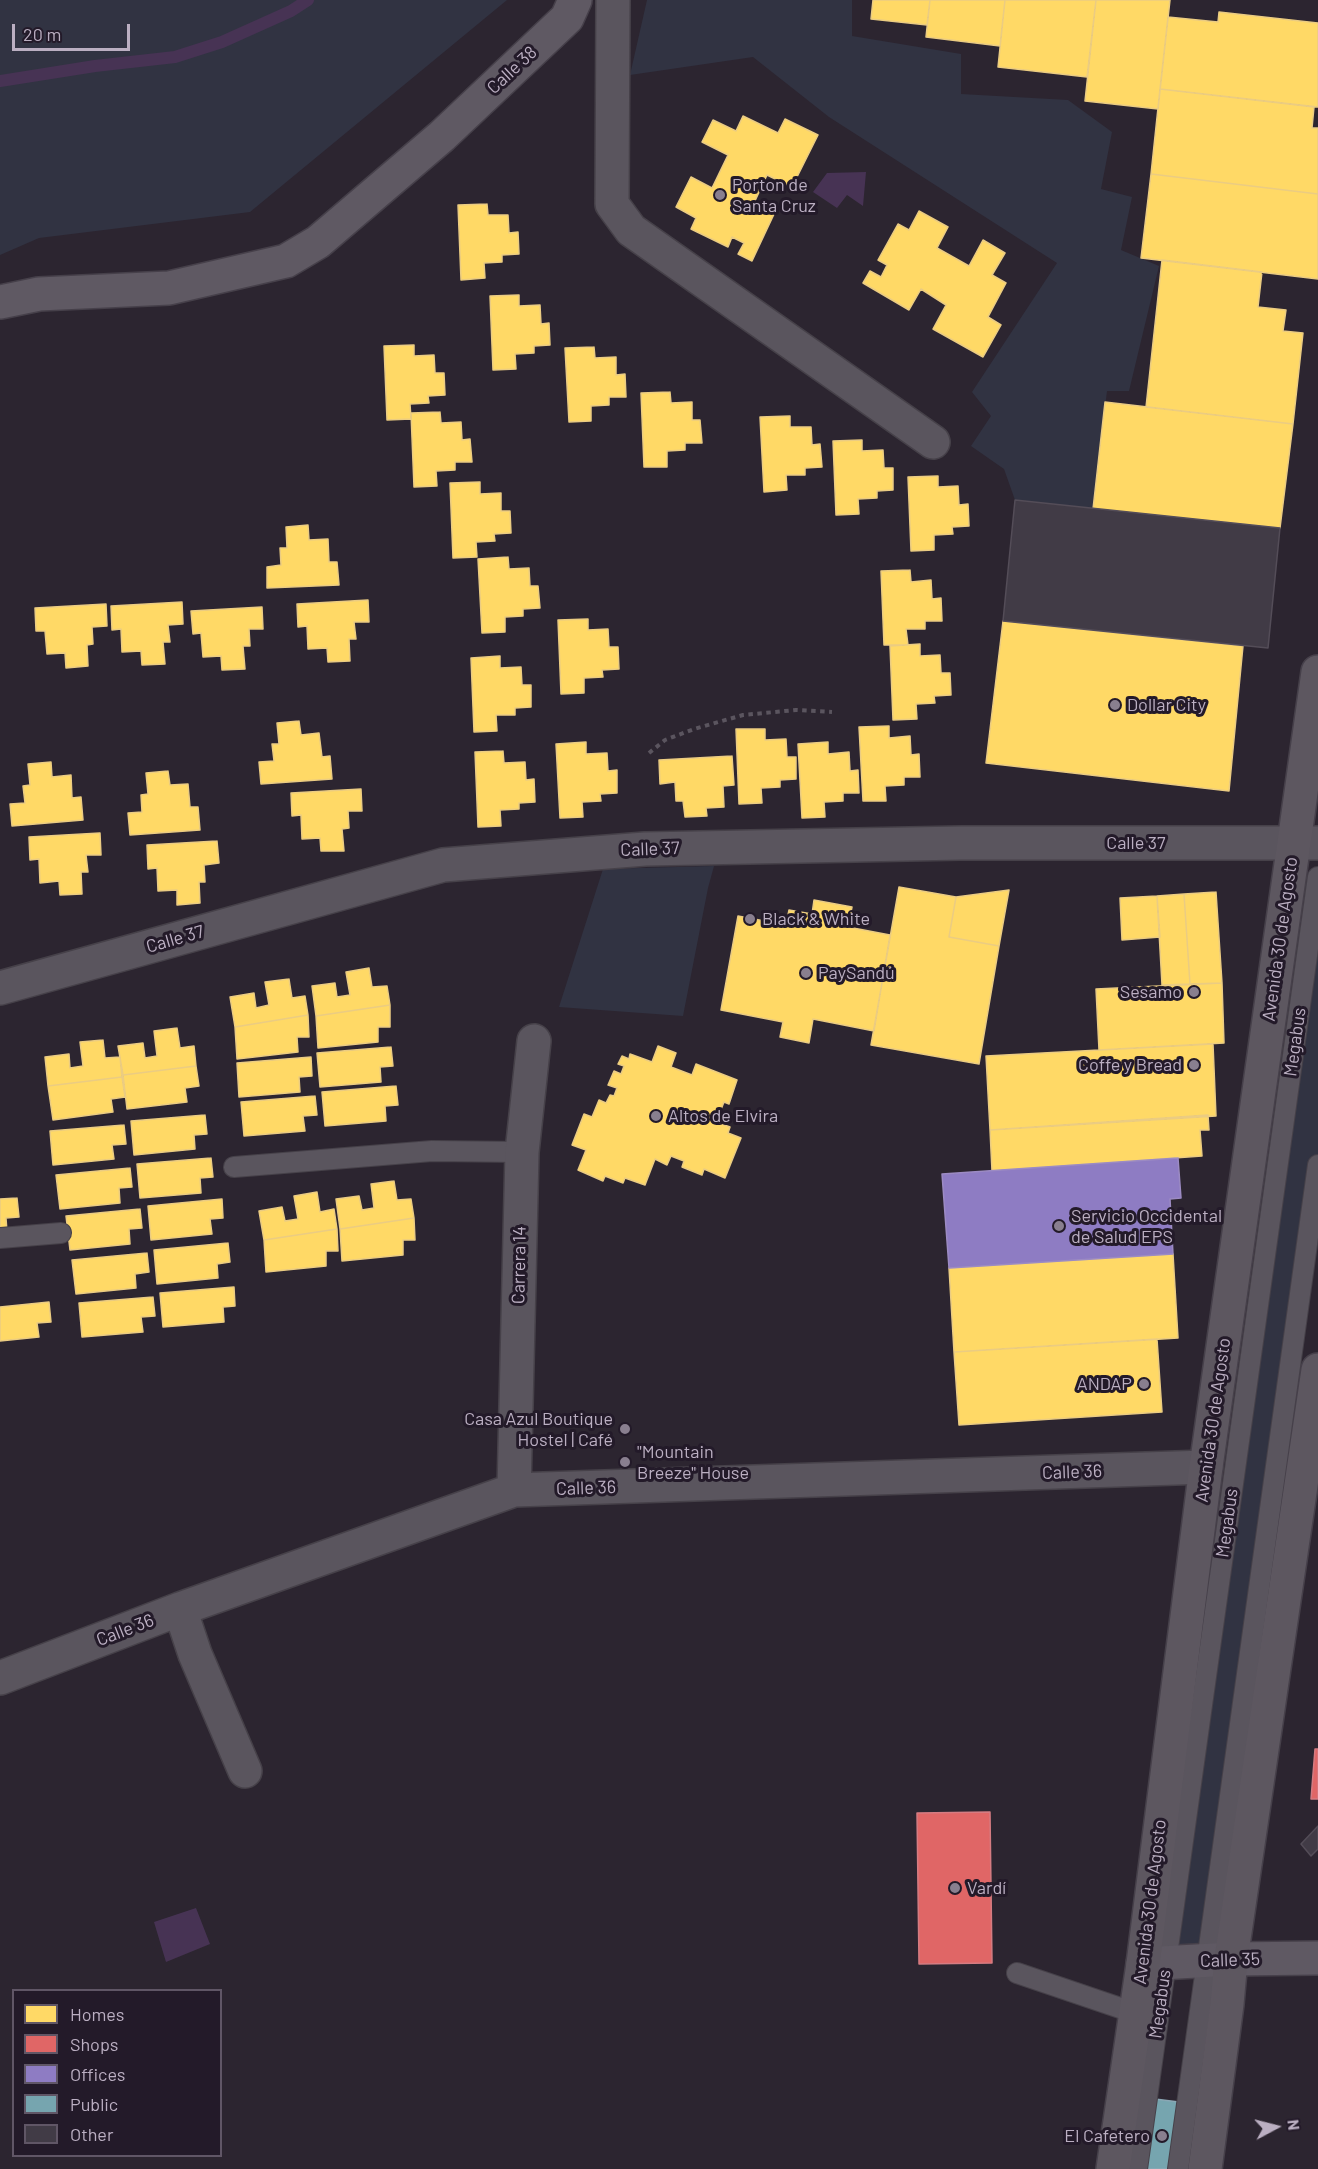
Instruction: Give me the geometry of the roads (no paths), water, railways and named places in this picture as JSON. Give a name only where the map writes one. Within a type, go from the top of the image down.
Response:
[{"type":"main road","name":"Calle 38","points":[[0,302],[39,294],[169,288],[286,261],[318,242],[442,136],[567,18],[575,0]]},
{"type":"main road","name":"Avenida 30 de Agosto","points":[[1113,2169],[1136,2013],[1154,1963],[1206,1467],[1306,843],[1318,672]]},
{"type":"main road","points":[[1205,2169],[1227,2004],[1219,1960],[1315,1417],[1318,1370]]},
{"type":"main road","name":"Calle 35","points":[[1154,1963],[1318,1958]]},
{"type":"street","points":[[613,0],[612,204],[631,230],[933,442]]},
{"type":"street","name":"Calle 37","points":[[0,988],[442,865],[645,849],[961,843],[1306,843]]},
{"type":"street","name":"Carrera 14","points":[[514,1490],[522,1152],[534,1041]]},
{"type":"street","name":"Calle 36","points":[[0,1678],[180,1609],[514,1490],[1206,1467]]},
{"type":"street","points":[[180,1609],[195,1654],[245,1771]]},
{"type":"lane","name":"Megabus","points":[[1137,2169],[1154,1963],[1318,877]]},
{"type":"lane","points":[[234,1167],[432,1151],[522,1152]]},
{"type":"lane","points":[[1178,2169],[1219,1960],[1318,1165]]},
{"type":"lane","points":[[0,1238],[61,1233]]},
{"type":"lane","points":[[1017,1973],[1136,2013]]},
{"type":"waterway","points":[[0,81],[95,66],[175,57],[222,42],[291,11],[308,0]]},
{"type":"place","name":"Porton de Santa Cruz","points":[[720,195]]},
{"type":"place","name":"Dollar City","points":[[1115,705]]},
{"type":"place","name":"Black & White","points":[[750,919]]},
{"type":"place","name":"PaySandú","points":[[806,973]]},
{"type":"place","name":"Sesamo","points":[[1194,992]]},
{"type":"place","name":"Coffe y Bread","points":[[1194,1065]]},
{"type":"place","name":"Altos de Elvira","points":[[656,1116]]},
{"type":"place","name":"Servicio Occidental de Salud EPS","points":[[1059,1226]]},
{"type":"place","name":"ANDAP","points":[[1144,1384]]},
{"type":"place","name":"Casa Azul Boutique Hostel | Café","points":[[625,1429]]},
{"type":"place","name":"\"Mountain Breeze\" House","points":[[625,1462]]},
{"type":"place","name":"Vardí","points":[[955,1888]]},
{"type":"place","name":"El Cafetero","points":[[1162,2136]]}]
